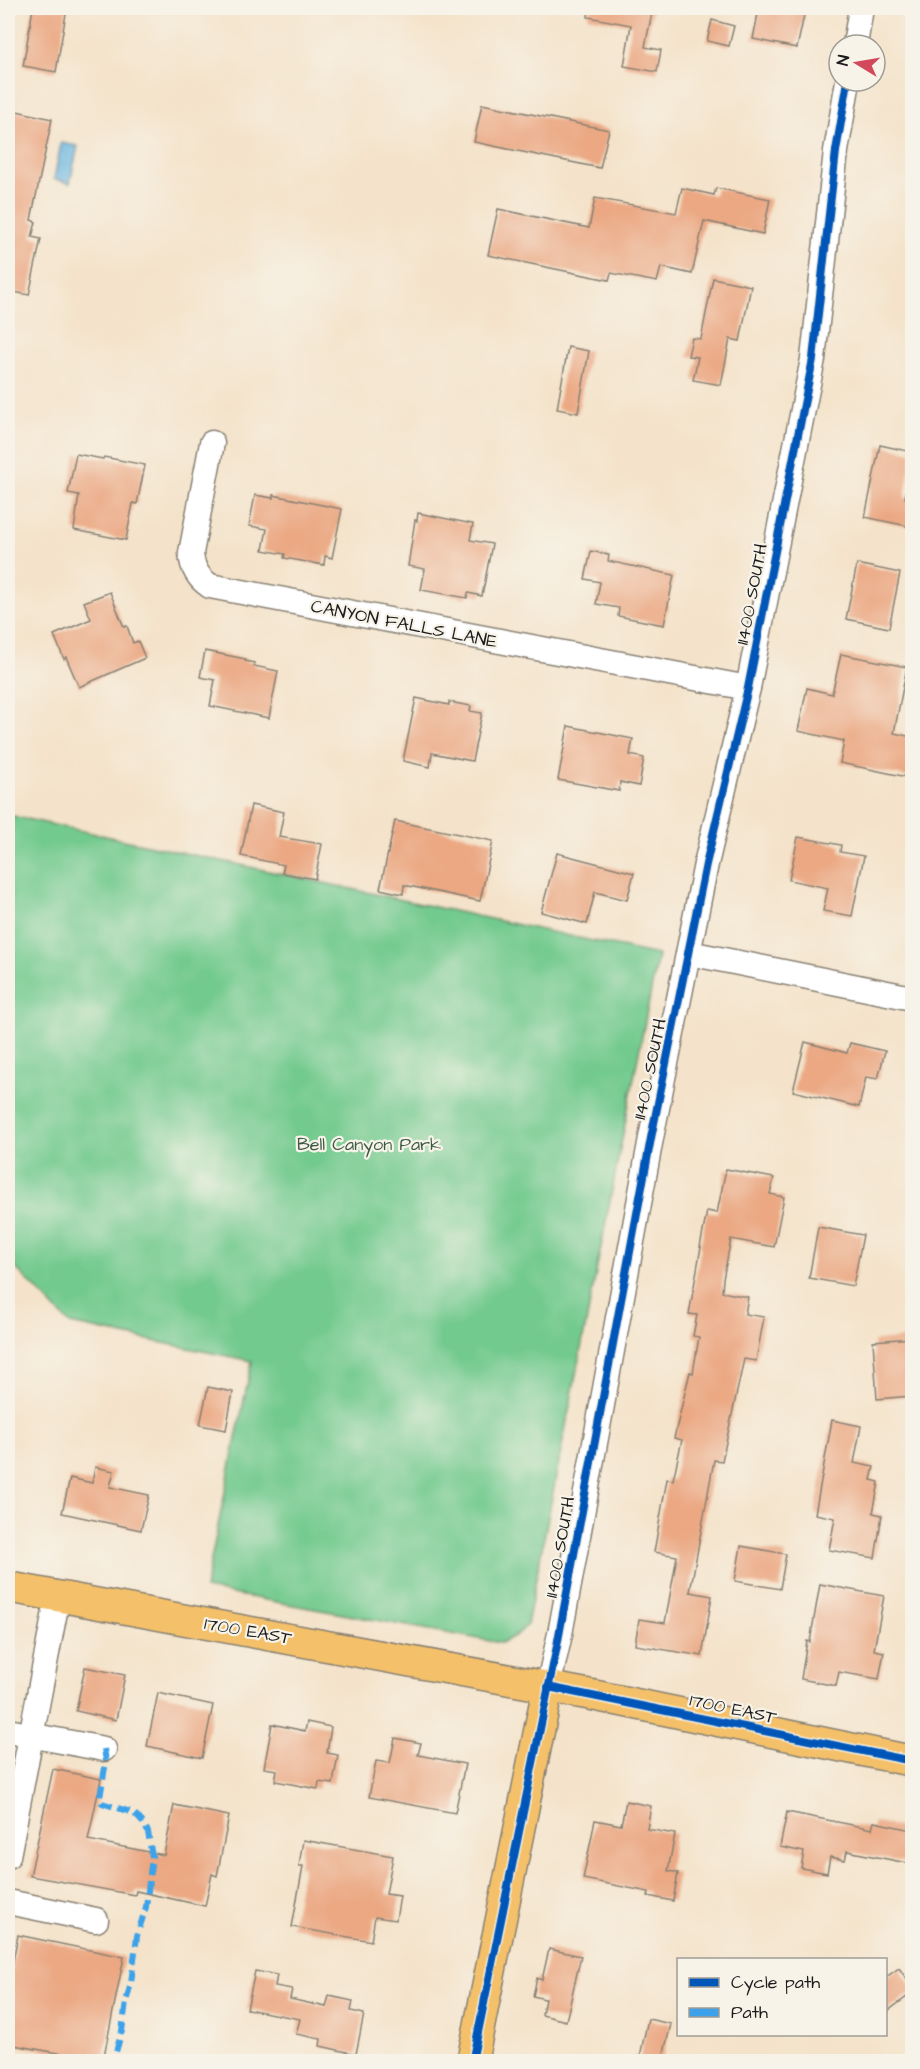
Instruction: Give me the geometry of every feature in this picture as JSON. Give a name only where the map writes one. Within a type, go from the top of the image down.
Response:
[{"type":"main road","name":"1700 EAST","points":[[8,1587],[548,1687],[912,1761]]},
{"type":"main road","name":"11400 SOUTH","points":[[472,2061],[548,1687]]},
{"type":"street","points":[[857,33],[861,8]]},
{"type":"street","name":"11400 SOUTH","points":[[548,1687],[651,1138],[706,864],[748,688],[813,359],[836,150],[846,93]]},
{"type":"street","name":"CANYON FALLS LANE","points":[[212,443],[191,553],[198,576],[210,586],[748,688]]},
{"type":"street","points":[[689,953],[912,998]]},
{"type":"street","points":[[8,1856],[58,1596]]},
{"type":"street","points":[[8,1731],[104,1749]]},
{"type":"street","points":[[8,1902],[96,1920]]},
{"type":"green space","name":"Bell Canyon Park","points":[[8,815],[658,955],[527,1625],[517,1635],[501,1643],[205,1589],[252,1361],[70,1324],[8,1260]]},
{"type":"water","points":[[61,143],[78,146],[70,183],[54,179]]},
{"type":"building","points":[[33,8],[67,8],[56,72],[23,66]]},
{"type":"building","points":[[589,8],[653,8],[645,47],[661,50],[657,72],[624,66],[631,25],[588,17]]},
{"type":"building","points":[[759,8],[789,8],[805,11],[797,48],[753,39]]},
{"type":"building","points":[[712,20],[734,26],[729,46],[707,41]]},
{"type":"building","points":[[482,104],[609,130],[600,168],[474,142]]},
{"type":"building","points":[[8,109],[52,119],[31,220],[36,222],[32,237],[41,239],[29,295],[8,291]]},
{"type":"building","points":[[682,188],[714,195],[716,188],[770,199],[763,234],[704,221],[692,274],[661,267],[657,282],[611,273],[609,280],[488,255],[498,209],[589,228],[595,198],[676,213]]},
{"type":"building","points":[[713,278],[751,286],[740,341],[730,339],[721,385],[693,380],[698,357],[688,356],[692,338],[701,339]]},
{"type":"building","points":[[568,347],[589,351],[578,413],[557,409]]},
{"type":"building","points":[[880,445],[912,452],[905,498],[912,499],[912,527],[865,517]]},
{"type":"building","points":[[76,454],[145,465],[137,504],[133,503],[126,540],[74,530],[79,495],[68,493]]},
{"type":"building","points":[[255,495],[273,498],[273,495],[342,509],[332,558],[325,556],[324,565],[284,558],[285,554],[263,550],[267,529],[249,526]]},
{"type":"building","points":[[418,513],[473,524],[470,540],[492,544],[482,596],[468,593],[467,598],[421,590],[425,569],[408,566]]},
{"type":"building","points":[[591,551],[609,555],[608,561],[674,575],[664,625],[618,616],[619,608],[596,604],[600,582],[585,579]]},
{"type":"building","points":[[857,564],[900,573],[889,628],[846,619]]},
{"type":"building","points":[[110,592],[124,627],[127,626],[133,643],[138,641],[145,658],[79,687],[54,635],[91,619],[84,602]]},
{"type":"building","points":[[205,651],[246,659],[245,661],[255,663],[254,666],[278,671],[269,718],[210,706],[215,680],[200,677]]},
{"type":"building","points":[[841,654],[907,667],[894,733],[912,737],[912,778],[840,763],[844,741],[798,731],[807,688],[832,694]]},
{"type":"building","points":[[416,698],[449,705],[449,702],[471,706],[470,711],[482,713],[472,761],[432,753],[430,767],[403,761]]},
{"type":"building","points":[[568,726],[633,739],[630,755],[644,758],[639,786],[620,782],[619,791],[558,780]]},
{"type":"building","points":[[251,805],[284,812],[279,837],[322,844],[315,879],[282,873],[284,865],[241,856]]},
{"type":"building","points":[[395,821],[493,841],[480,901],[404,885],[403,894],[380,889]]},
{"type":"building","points":[[798,837],[841,845],[840,852],[864,856],[852,916],[823,911],[828,888],[789,880]]},
{"type":"building","points":[[557,853],[634,873],[627,900],[595,892],[587,924],[541,912]]},
{"type":"building","points":[[805,1042],[847,1053],[850,1043],[885,1051],[878,1079],[866,1077],[859,1107],[793,1091]]},
{"type":"building","points":[[726,1169],[774,1178],[770,1194],[784,1197],[774,1247],[731,1239],[723,1279],[722,1292],[748,1297],[745,1314],[764,1317],[756,1361],[744,1359],[722,1461],[714,1460],[690,1592],[712,1596],[702,1656],[635,1645],[639,1619],[665,1623],[677,1556],[654,1552],[667,1479],[673,1480],[682,1440],[674,1438],[690,1372],[693,1373],[699,1337],[693,1336],[697,1315],[689,1314],[700,1247],[707,1211],[717,1213]]},
{"type":"building","points":[[818,1227],[863,1235],[853,1286],[809,1278]]},
{"type":"building","points":[[912,1338],[912,1396],[877,1399],[873,1341]]},
{"type":"building","points":[[208,1387],[233,1392],[226,1430],[200,1425]]},
{"type":"building","points":[[832,1420],[861,1426],[854,1463],[874,1467],[871,1480],[879,1482],[873,1513],[882,1515],[875,1558],[829,1550],[835,1518],[815,1514]]},
{"type":"building","points":[[95,1467],[114,1471],[110,1487],[149,1495],[141,1530],[62,1513],[70,1478],[92,1483]]},
{"type":"building","points":[[741,1546],[786,1554],[780,1589],[735,1581]]},
{"type":"building","points":[[820,1584],[884,1596],[874,1650],[884,1652],[879,1679],[839,1672],[836,1686],[801,1679]]},
{"type":"building","points":[[85,1667],[125,1675],[116,1720],[76,1711]]},
{"type":"building","points":[[158,1693],[213,1705],[202,1758],[147,1746]]},
{"type":"building","points":[[307,1722],[331,1727],[327,1753],[338,1755],[333,1784],[319,1782],[318,1789],[275,1781],[277,1770],[264,1768],[272,1724],[305,1731]]},
{"type":"building","points":[[395,1738],[421,1743],[418,1755],[465,1764],[455,1813],[369,1797],[376,1761],[390,1763]]},
{"type":"building","points":[[53,1769],[101,1779],[88,1840],[164,1855],[174,1805],[229,1816],[217,1876],[212,1874],[205,1906],[136,1891],[135,1895],[30,1876]]},
{"type":"building","points":[[626,1801],[651,1806],[647,1829],[675,1834],[668,1871],[678,1873],[673,1901],[648,1896],[649,1892],[583,1879],[595,1820],[621,1825]]},
{"type":"building","points":[[787,1812],[872,1829],[874,1822],[912,1830],[912,1864],[847,1851],[845,1860],[830,1857],[827,1873],[801,1868],[804,1852],[780,1847]]},
{"type":"building","points":[[303,1840],[393,1856],[386,1894],[400,1896],[396,1920],[375,1917],[371,1941],[292,1927],[303,1866],[299,1866]]},
{"type":"building","points":[[18,1935],[124,1957],[103,2061],[8,2044],[8,1987]]},
{"type":"building","points":[[549,1949],[581,1956],[566,2021],[542,2015],[545,1999],[533,1996],[537,1978],[542,1980]]},
{"type":"building","points":[[899,1968],[912,1987],[912,1993],[887,2012],[887,1977]]},
{"type":"building","points":[[255,1971],[277,1975],[275,1986],[292,1989],[290,1999],[326,2007],[329,1996],[353,2001],[351,2011],[364,2014],[356,2054],[320,2046],[321,2039],[296,2034],[300,2019],[247,2009]]},
{"type":"building","points":[[648,2019],[671,2024],[662,2061],[639,2061]]},
{"type":"marked path","points":[[104,1749],[106,1761],[100,1798],[102,1803],[134,1813],[148,1832],[152,1857],[146,1907],[137,1936],[122,2031],[113,2062]]},
{"type":"cycle path","points":[[472,2062],[557,1646],[651,1138],[706,864],[748,688],[813,359],[836,151],[846,93]]},
{"type":"cycle path","points":[[548,1687],[912,1761]]}]
